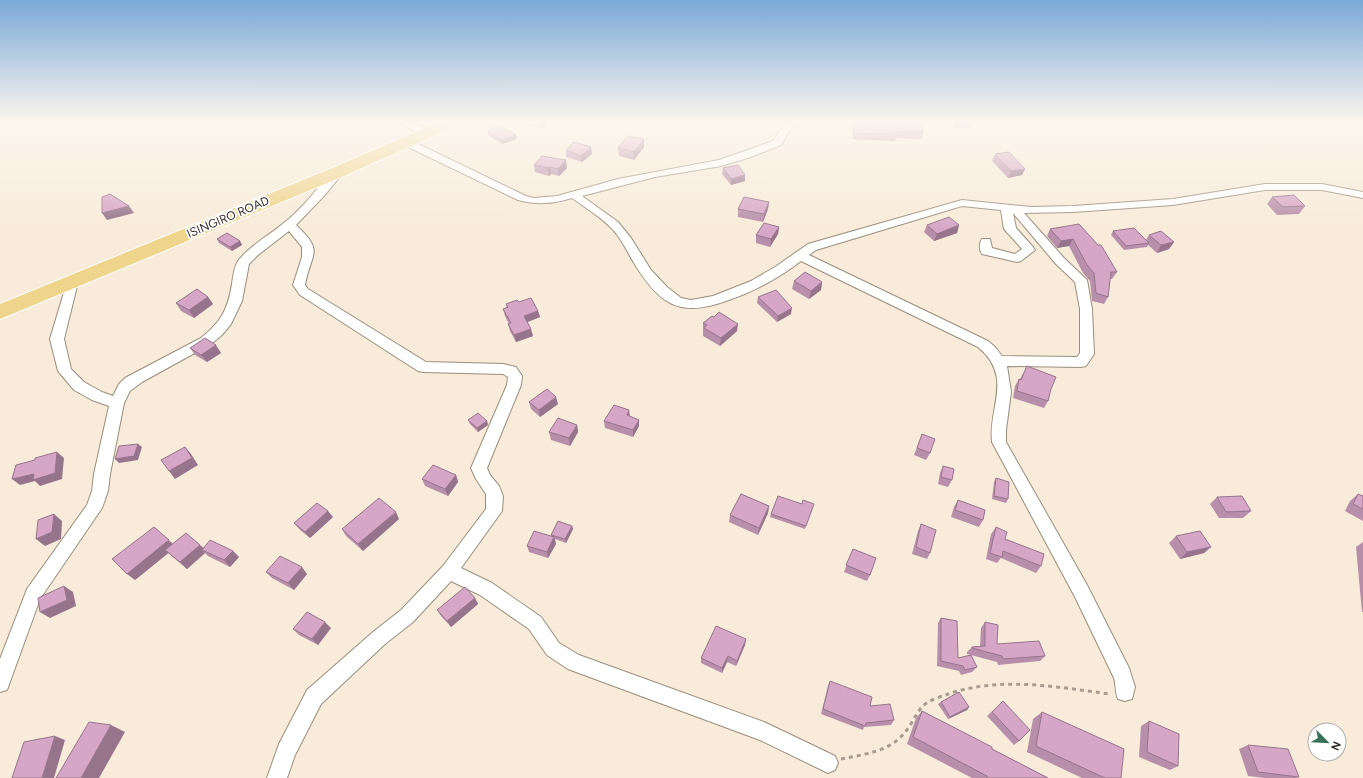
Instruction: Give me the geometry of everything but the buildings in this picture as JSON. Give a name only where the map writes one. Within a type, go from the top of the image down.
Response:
[{"type":"main road","name":"ISINGIRO ROAD","points":[[0,312],[371,157]]},
{"type":"street","points":[[438,157],[522,198],[545,201],[655,174],[721,163],[740,157]]},
{"type":"street","points":[[0,683],[33,595],[94,508],[100,491],[102,474],[117,403],[124,388],[130,382],[206,341],[217,332],[226,321],[236,301],[243,263],[254,252],[289,225],[320,194],[338,172]]},
{"type":"street","points":[[573,194],[611,222],[619,230],[647,272],[673,299],[682,303],[694,305],[705,304],[744,289],[777,273],[799,255],[812,247],[962,203],[1010,208],[1073,209],[1137,206],[1173,202],[1265,187],[1322,187],[1363,195]]},
{"type":"street","points":[[986,242],[986,250],[1017,258],[1029,250],[1010,229],[1010,208]]},
{"type":"street","points":[[999,361],[1081,362],[1087,354],[1086,309],[1081,280],[1063,264],[1010,208]]},
{"type":"street","points":[[277,778],[286,752],[314,697],[379,638],[407,616],[449,571],[494,511],[496,494],[482,478],[479,468],[514,385],[515,376],[511,371],[503,369],[423,366],[304,292],[299,285],[300,277],[310,253],[308,244],[289,225]]},
{"type":"street","points":[[799,255],[991,349],[999,361],[1003,371],[1004,386],[998,434],[999,442],[1084,597],[1122,675],[1126,687],[1125,692]]},
{"type":"street","points":[[72,282],[57,339],[65,371],[79,386],[97,396],[117,403]]},
{"type":"street","points":[[449,571],[486,589],[535,623],[544,634],[552,649],[563,658],[764,732],[828,762]]},
{"type":"path","points":[[828,762],[881,752],[906,732],[923,706],[939,697],[957,691],[992,685],[1031,684],[1122,696],[1125,692]]}]
